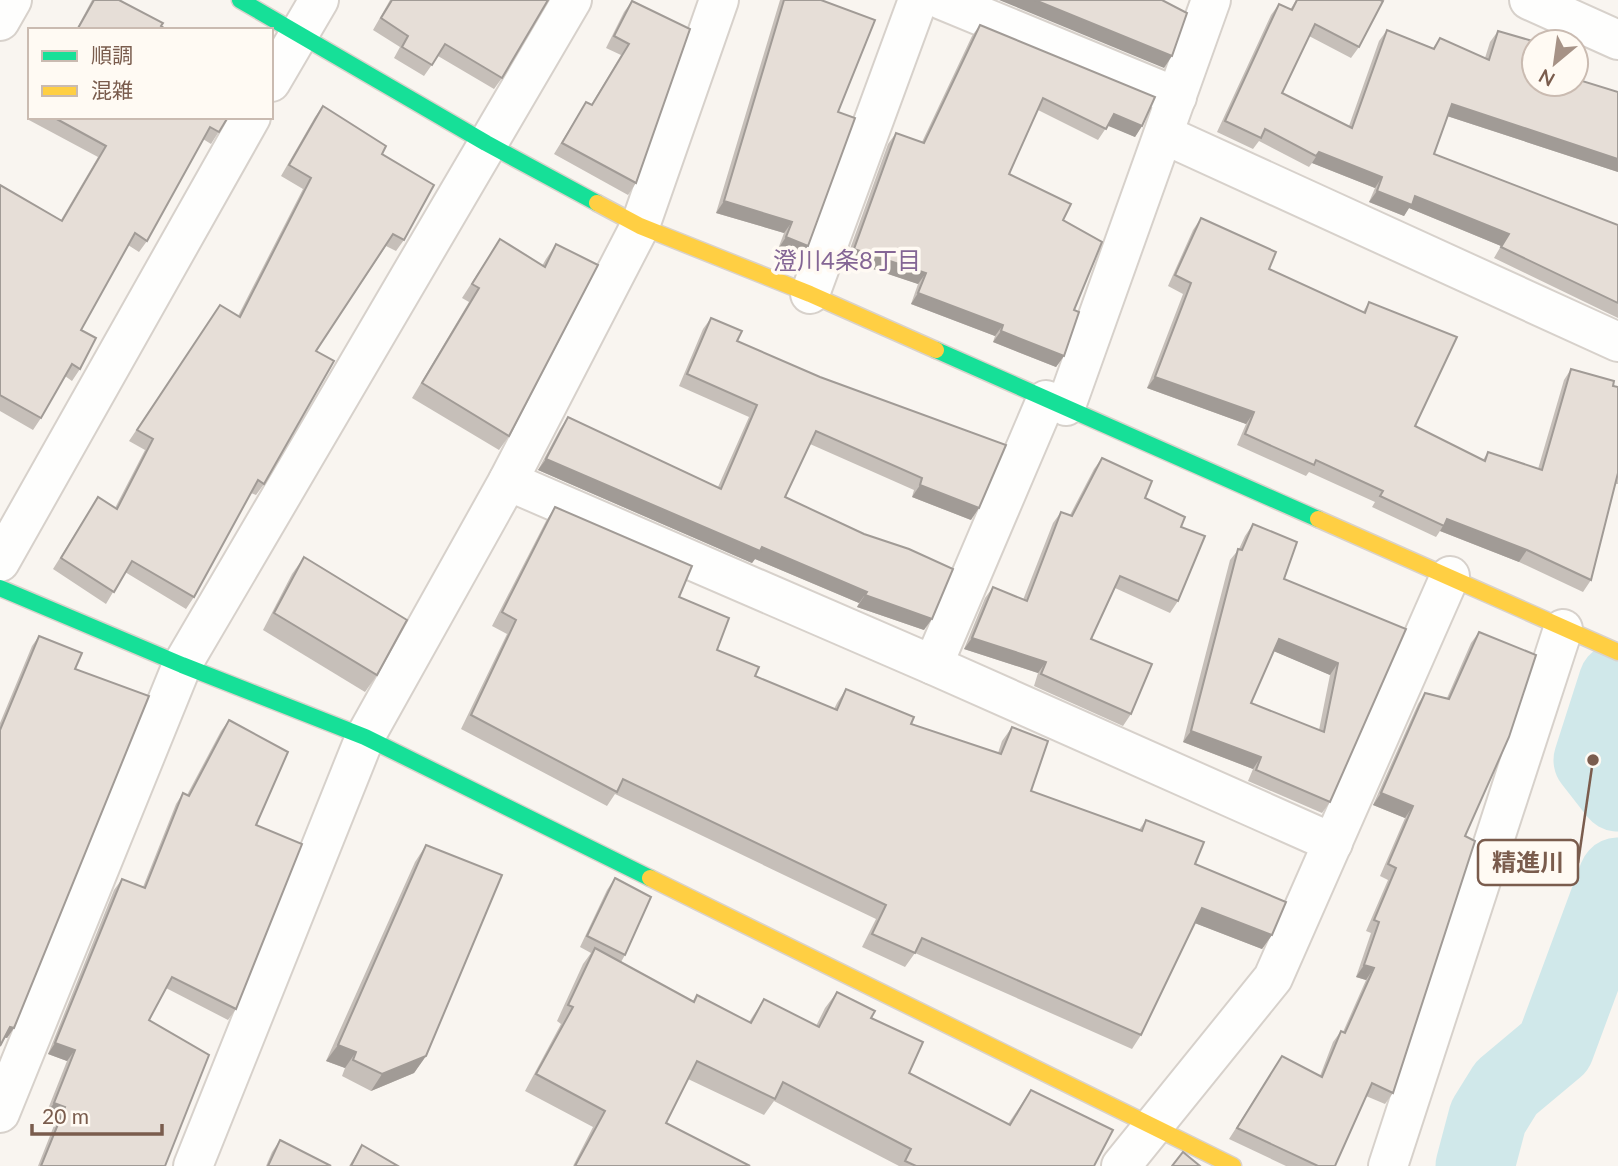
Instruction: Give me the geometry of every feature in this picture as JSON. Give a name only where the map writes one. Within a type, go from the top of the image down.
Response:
[{"type":"street","points":[[0,21],[12,0]]},
{"type":"street","points":[[240,0],[486,143],[640,226],[810,294],[1618,652]]},
{"type":"street","points":[[273,79],[318,0]]},
{"type":"street","points":[[0,1114],[182,665],[572,0]]},
{"type":"street","points":[[193,1166],[365,737],[508,481],[640,226],[719,0]]},
{"type":"street","points":[[810,294],[918,0]]},
{"type":"street","points":[[942,0],[1177,97]]},
{"type":"street","points":[[933,665],[1056,403],[1165,135],[1210,0]]},
{"type":"street","points":[[1529,0],[1618,40]]},
{"type":"street","points":[[0,562],[250,119]]},
{"type":"street","points":[[1165,135],[1618,342]]},
{"type":"street","points":[[508,481],[933,665],[1333,843]]},
{"type":"street","points":[[1121,1166],[1273,978],[1450,576]]},
{"type":"street","points":[[0,588],[182,665],[365,737],[1233,1166]]},
{"type":"street","points":[[1388,1166],[1577,634]]},
{"type":"building","points":[[94,0],[119,0],[163,23],[161,26],[164,28],[78,28]]},
{"type":"building","points":[[392,0],[548,0],[502,78],[445,44],[432,65],[402,47],[408,36],[381,18]]},
{"type":"building","points":[[784,0],[821,0],[875,20],[838,112],[855,118],[808,246],[786,237],[792,222],[724,201]]},
{"type":"building","points":[[1035,0],[1162,0],[1187,13],[1172,56]]},
{"type":"building","points":[[1297,0],[1383,1],[1359,47],[1315,24],[1282,93],[1352,128],[1387,30],[1434,49],[1440,38],[1489,60],[1498,31],[1520,37],[1520,98],[1590,98],[1590,83],[1618,92],[1618,159],[1452,104],[1434,154],[1618,225],[1618,303],[1501,247],[1509,234],[1415,196],[1412,205],[1377,191],[1382,177],[1319,152],[1316,156],[1265,129],[1261,138],[1225,121],[1279,4],[1292,10]]},
{"type":"building","points":[[632,1],[690,29],[636,183],[562,143],[586,102],[592,105],[629,44],[614,36]]},
{"type":"building","points":[[980,25],[1155,97],[1142,126],[1114,114],[1106,129],[1043,98],[1009,174],[1071,204],[1063,220],[1102,242],[1074,310],[1079,312],[1064,356],[1001,331],[1003,325],[918,293],[926,273],[854,249],[896,133],[924,143]]},
{"type":"building","points":[[323,106],[386,146],[382,154],[434,185],[404,240],[393,234],[316,351],[334,361],[264,484],[258,480],[194,597],[132,561],[114,592],[61,558],[98,497],[117,509],[153,439],[137,430],[220,305],[240,317],[311,178],[289,165]]},
{"type":"building","points":[[57,119],[227,119],[219,132],[210,127],[147,241],[135,233],[81,330],[96,338],[80,369],[72,364],[41,418],[0,395],[0,185],[62,221],[106,146]]},
{"type":"building","points":[[1201,218],[1276,252],[1269,269],[1365,313],[1369,302],[1457,337],[1415,426],[1485,461],[1488,452],[1542,470],[1571,369],[1614,381],[1613,386],[1618,387],[1618,473],[1591,580],[1527,550],[1447,519],[1444,526],[1380,496],[1383,491],[1316,460],[1314,465],[1245,434],[1254,412],[1155,377],[1191,283],[1175,275]]},
{"type":"building","points":[[500,239],[545,267],[556,244],[598,265],[509,436],[422,383],[479,288],[472,284]]},
{"type":"building","points":[[711,318],[742,331],[737,341],[820,377],[1006,445],[979,508],[920,485],[922,478],[816,431],[785,497],[864,534],[909,549],[953,569],[932,619],[865,595],[867,592],[762,547],[760,551],[546,459],[568,417],[721,489],[757,405],[687,374]]},
{"type":"building","points":[[1102,458],[1152,481],[1145,498],[1185,517],[1181,527],[1205,536],[1178,601],[1120,576],[1091,639],[1152,664],[1131,714],[1041,674],[1046,662],[972,638],[993,587],[1027,601],[1061,512],[1072,516]]},
{"type":"building","points":[[555,507],[692,566],[679,597],[729,618],[717,650],[759,667],[755,676],[837,710],[846,689],[914,717],[911,724],[1001,754],[1012,727],[1048,741],[1031,791],[1142,831],[1146,820],[1204,842],[1195,864],[1286,902],[1272,935],[1202,908],[1141,1035],[922,938],[915,953],[872,934],[886,905],[623,779],[617,792],[471,715],[516,620],[502,612]]},
{"type":"building","points":[[1253,524],[1297,542],[1284,579],[1406,629],[1330,802],[1256,770],[1261,757],[1191,731],[1238,549],[1242,550]],"holes":[[[1279,639],[1338,663],[1324,732],[1251,703]]]},
{"type":"building","points":[[304,557],[407,620],[377,675],[274,613]]},
{"type":"building","points":[[1479,632],[1536,655],[1509,737],[1465,836],[1475,841],[1393,1093],[1372,1083],[1335,1166],[1318,1166],[1237,1128],[1282,1056],[1322,1077],[1341,1031],[1345,1033],[1374,968],[1364,965],[1379,922],[1374,920],[1396,868],[1388,864],[1413,806],[1381,793],[1425,693],[1449,699]]},
{"type":"building","points":[[39,636],[82,653],[75,669],[149,696],[14,1028],[10,1027],[0,1046],[0,730]]},
{"type":"building","points":[[229,720],[288,752],[256,825],[302,844],[236,1009],[172,977],[149,1020],[209,1055],[165,1166],[41,1166],[65,1107],[54,1103],[75,1050],[55,1043],[122,879],[145,888],[183,793],[189,796]]},
{"type":"building","points":[[426,845],[502,875],[426,1056],[382,1074],[353,1060],[356,1052],[338,1045]]},
{"type":"building","points":[[615,878],[651,897],[625,955],[587,936]]},
{"type":"building","points":[[595,948],[694,1002],[697,995],[751,1023],[764,999],[819,1027],[837,992],[875,1011],[871,1018],[923,1042],[909,1073],[1010,1125],[1031,1090],[1113,1130],[1094,1166],[916,1166],[905,1161],[911,1149],[783,1082],[775,1099],[697,1061],[666,1123],[750,1166],[575,1166],[605,1111],[536,1074],[573,1007],[568,1005]]},
{"type":"building","points":[[280,1140],[331,1166],[268,1166]]},
{"type":"building","points":[[362,1145],[398,1166],[351,1166]]},
{"type":"building","points":[[1183,1152],[1200,1166],[1172,1166]]},
{"type":"waterway","points":[[1618,682],[1593,760],[1618,792]]},
{"type":"waterway","points":[[1475,1166],[1488,1117],[1506,1088],[1555,1047],[1618,877]]},
{"type":"traffic: fast","points":[[240,0],[486,143],[597,203]]},
{"type":"traffic: fast","points":[[936,350],[1318,519]]},
{"type":"traffic: fast","points":[[0,588],[182,665],[365,737],[650,878]]},
{"type":"traffic: slow","points":[[597,203],[640,226],[810,294],[936,350]]},
{"type":"traffic: slow","points":[[1318,519],[1618,652]]},
{"type":"traffic: slow","points":[[650,878],[1233,1166]]},
{"type":"place","name":"精進川","points":[[1593,760]]},
{"type":"district","name":"澄川4条8丁目","points":[[847,259]]}]
